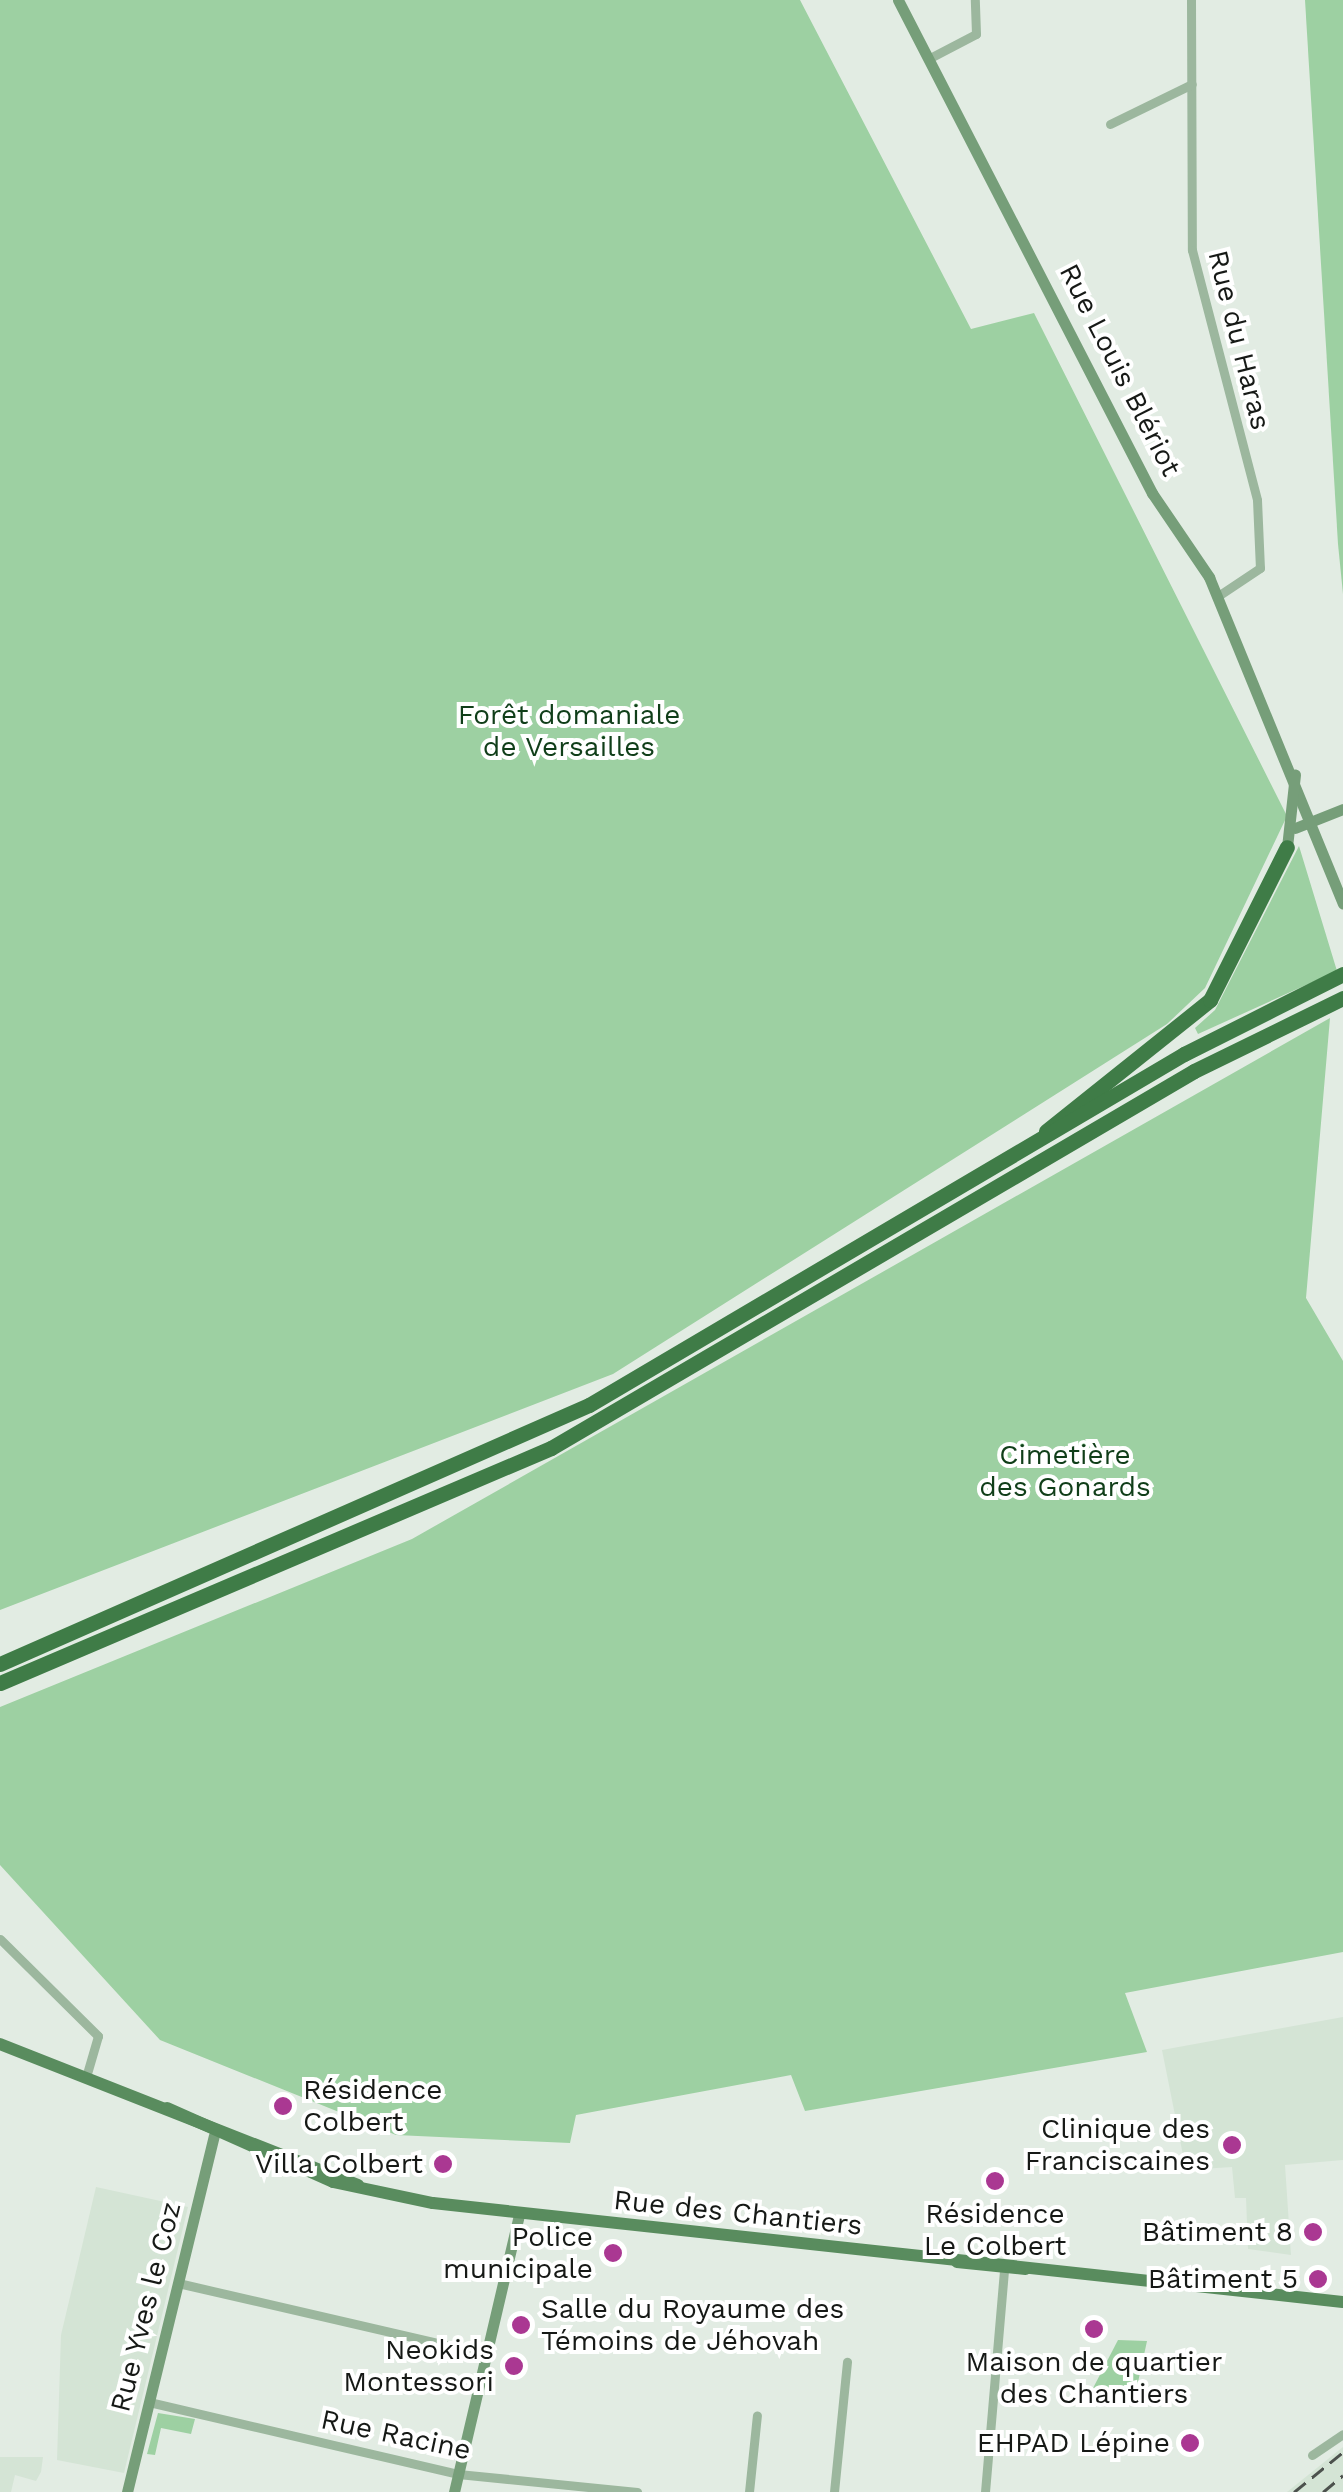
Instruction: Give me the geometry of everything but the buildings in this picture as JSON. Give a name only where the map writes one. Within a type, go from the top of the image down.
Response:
[{"type":"highway","points":[[1040,1138],[1058,1114],[1210,1000],[1286,847]]},
{"type":"highway","points":[[0,1664],[499,1451],[1040,1138],[1341,975]]},
{"type":"highway","points":[[0,1683],[551,1448],[1194,1070],[1342,998]]},
{"type":"main road","name":"Rue Louis Blériot","points":[[898,0],[1152,493],[1218,596],[1315,818],[1343,904]]},
{"type":"main road","points":[[1286,847],[1295,828],[1295,774]]},
{"type":"main road","points":[[1295,828],[1343,809]]},
{"type":"main road","name":"Rue des Chantiers","points":[[0,2044],[358,2185],[518,2216],[1343,2302]]},
{"type":"main road","name":"Rue Yves le Coz","points":[[127,2492],[215,2129]]},
{"type":"main road","points":[[454,2492],[518,2216]]},
{"type":"main road","name":"Rue des Chantiers","points":[[952,2262],[1004,2272],[1033,2271]]},
{"type":"street","points":[[928,60],[976,34],[975,0]]},
{"type":"street","name":"Rue du Haras","points":[[1191,0],[1192,250],[1257,500],[1260,568],[1218,596]]},
{"type":"street","points":[[1110,124],[1192,84]]},
{"type":"street","points":[[0,1939],[98,2036],[86,2076]]},
{"type":"street","points":[[985,2492],[1004,2272]]},
{"type":"street","points":[[178,2283],[486,2354]]},
{"type":"street","points":[[834,2492],[847,2362]]},
{"type":"street","name":"Rue Racine","points":[[149,2402],[458,2474],[637,2492]]},
{"type":"street","points":[[749,2492],[757,2415]]},
{"type":"street","points":[[1312,2455],[1343,2434]]},
{"type":"shaded area","name":"Clinique des Franciscaines","points":[[1343,2017],[1343,2160],[1285,2165],[1291,2255],[1248,2249],[1246,2198],[1235,2198],[1232,2167],[1186,2170],[1162,2050]]},
{"type":"shaded area","points":[[96,2187],[188,2207],[124,2473],[57,2460],[61,2335]]},
{"type":"shaded area","points":[[1343,2447],[1343,2492],[1287,2492]]},
{"type":"shaded area","points":[[0,2457],[43,2457],[41,2472],[36,2481],[15,2475],[11,2492],[0,2492]]},
{"type":"green space","name":"Forêt domaniale de Versailles","points":[[0,0],[800,0],[971,329],[1034,313],[1287,816],[1205,988],[1167,1024],[613,1374],[0,1610]]},
{"type":"green space","points":[[1305,0],[1343,0],[1343,594],[1338,544]]},
{"type":"green space","points":[[1299,846],[1337,971],[1198,1034],[1195,1028],[1215,1010]]},
{"type":"green space","name":"Cimetière des Gonards","points":[[1330,1018],[1306,1298],[1343,1361],[1343,1952],[1125,1993],[1147,2052],[805,2111],[791,2075],[576,2115],[570,2143],[396,2135],[160,2040],[0,1865],[0,1707],[412,1539]]},
{"type":"green space","points":[[1118,2340],[1147,2341],[1135,2396],[1091,2392]]},
{"type":"green space","points":[[158,2413],[195,2419],[191,2434],[161,2428],[155,2455],[147,2454]]},
{"type":"railway","points":[[1294,2492],[1343,2452]]},
{"type":"railway","points":[[1323,2492],[1343,2475]]},
{"type":"place","name":"Résidence Colbert","points":[[283,2106]]},
{"type":"place","name":"Clinique des Franciscaines","points":[[1232,2145]]},
{"type":"place","name":"Villa Colbert","points":[[443,2164]]},
{"type":"place","name":"Résidence Le Colbert","points":[[995,2181]]},
{"type":"place","name":"Bâtiment 8","points":[[1313,2232]]},
{"type":"place","name":"Police municipale","points":[[613,2253]]},
{"type":"place","name":"Bâtiment 5","points":[[1318,2279]]},
{"type":"place","name":"Salle du Royaume des Témoins de Jéhovah","points":[[521,2325]]},
{"type":"place","name":"Maison de quartier des Chantiers","points":[[1094,2329]]},
{"type":"place","name":"Neokids Montessori","points":[[514,2366]]},
{"type":"place","name":"EHPAD Lépine","points":[[1190,2443]]}]
